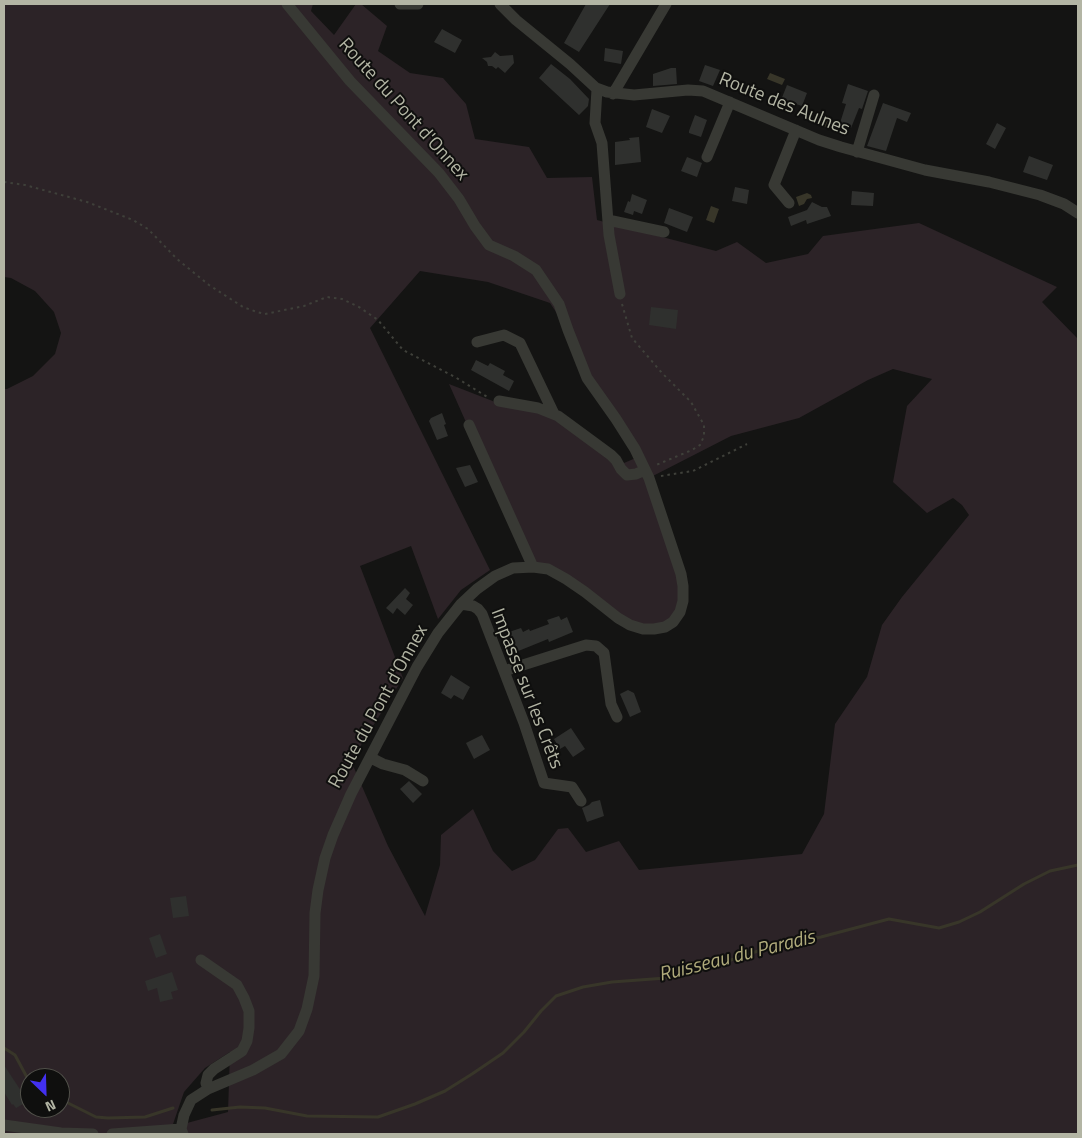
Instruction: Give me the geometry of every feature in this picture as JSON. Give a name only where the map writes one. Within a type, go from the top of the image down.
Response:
[{"type":"street","name":"Route du Pont d'Onnex","points":[[182,1132],[184,1115],[191,1100],[208,1089],[253,1070],[281,1054],[299,1031],[307,1009],[314,976],[315,914],[318,890],[325,858],[339,818],[418,667],[438,633],[461,604],[477,588],[495,576],[513,568],[533,567],[548,570],[566,579],[630,625],[643,629],[665,627],[680,612],[683,601],[683,586],[647,474],[616,419],[587,378],[559,304],[536,270],[514,256],[489,245],[459,199],[439,173],[350,82],[287,4]]},
{"type":"street","points":[[400,4],[418,4]]},
{"type":"street","name":"Route des Aulnes","points":[[500,4],[516,20],[598,88],[613,94],[634,95],[688,90],[703,91],[819,140],[925,170],[989,182],[1040,195],[1064,204],[1078,213]]},
{"type":"street","points":[[613,94],[666,4]]},
{"type":"street","points":[[598,88],[595,123],[602,144],[608,234],[620,294]]},
{"type":"street","points":[[857,152],[874,95]]},
{"type":"street","points":[[707,157],[730,102]]},
{"type":"street","points":[[789,203],[774,185],[796,130]]},
{"type":"street","points":[[608,220],[664,232]]},
{"type":"street","points":[[477,342],[504,335],[520,343],[554,414]]},
{"type":"street","points":[[499,401],[538,408],[554,414],[611,455],[627,474],[647,474]]},
{"type":"street","points":[[469,425],[533,567]]},
{"type":"street","name":"Impasse sur les Crêts","points":[[461,604],[473,606],[482,614],[524,723],[544,783],[572,787],[581,802]]},
{"type":"street","points":[[504,672],[586,645],[596,646],[604,653],[611,704],[617,717]]},
{"type":"street","points":[[371,758],[383,764],[405,770],[423,780]]},
{"type":"street","points":[[201,960],[237,984],[249,1011],[247,1041],[242,1050],[234,1057],[214,1069],[208,1075],[206,1082],[208,1089]]},
{"type":"street","points":[[4,1125],[61,1133],[93,1134]]},
{"type":"street","points":[[112,1134],[182,1132]]},
{"type":"path","points":[[4,182],[24,185],[87,202],[133,220],[148,229],[209,285],[243,307],[257,312],[265,314],[304,306],[327,297],[342,299],[359,307],[378,320],[403,350],[490,398],[499,401]]},
{"type":"path","points":[[620,294],[632,338],[656,367],[691,402],[704,425],[704,436],[700,445],[647,474]]},
{"type":"path","points":[[647,474],[693,471],[747,444]]},
{"type":"shaded area","points":[[4,4],[313,4],[311,11],[334,35],[356,4],[361,4],[387,26],[378,51],[410,73],[443,78],[466,104],[475,139],[529,147],[547,178],[592,177],[597,220],[716,251],[737,242],[766,263],[808,254],[823,236],[919,223],[1057,287],[1042,302],[1078,339],[1078,1134],[4,1134],[4,389],[33,376],[55,354],[61,333],[54,312],[35,291],[11,278],[4,277]],"holes":[[[420,271],[488,282],[550,303],[568,330],[587,378],[638,457],[624,463],[546,412],[508,407],[449,384],[525,555],[643,629],[673,622],[683,586],[649,478],[731,436],[799,418],[868,380],[893,369],[932,379],[907,406],[893,482],[927,513],[953,498],[962,505],[969,515],[902,597],[882,625],[867,677],[835,724],[824,814],[802,854],[639,870],[619,841],[586,852],[568,828],[558,829],[535,860],[512,871],[493,851],[473,809],[441,835],[440,865],[425,916],[388,846],[351,761],[403,678],[360,566],[411,546],[438,619],[461,590],[490,570],[370,328]],[[230,1052],[228,1112],[172,1127],[184,1092],[205,1068]]]},
{"type":"shaded area","points":[[770,73],[785,79],[782,85],[767,79]]},
{"type":"shaded area","points":[[820,117],[836,123],[833,130],[817,124]]},
{"type":"shaded area","points":[[807,193],[812,198],[807,199],[804,204],[799,206],[796,197]]},
{"type":"shaded area","points":[[711,206],[719,209],[714,223],[706,220]]},
{"type":"building","points":[[586,4],[610,4],[579,52],[564,43]]},
{"type":"building","points":[[442,29],[462,40],[455,53],[434,42]]},
{"type":"building","points":[[605,48],[623,51],[621,64],[604,61]]},
{"type":"building","points":[[495,52],[500,56],[513,55],[514,63],[505,73],[498,67],[496,69],[488,66],[487,62],[482,58],[491,57]]},
{"type":"building","points":[[551,64],[570,79],[589,99],[588,106],[579,115],[539,78]]},
{"type":"building","points":[[705,65],[720,70],[713,86],[699,81]]},
{"type":"building","points":[[676,68],[677,84],[653,86],[653,74]]},
{"type":"building","points":[[848,84],[868,91],[862,109],[859,108],[851,128],[840,123],[846,104],[842,103]]},
{"type":"building","points":[[787,85],[807,93],[802,106],[796,104],[795,106],[781,100]]},
{"type":"building","points":[[883,103],[911,113],[907,122],[897,118],[886,151],[867,146]]},
{"type":"building","points":[[652,109],[670,116],[662,133],[646,127]]},
{"type":"building","points":[[695,115],[707,120],[701,137],[689,133]]},
{"type":"building","points":[[997,123],[1006,128],[995,149],[986,144]]},
{"type":"building","points":[[639,137],[641,162],[615,165],[615,142]]},
{"type":"building","points":[[1029,156],[1053,165],[1047,180],[1023,172]]},
{"type":"building","points":[[687,157],[702,163],[697,177],[681,171]]},
{"type":"building","points":[[735,187],[749,190],[747,204],[732,201]]},
{"type":"building","points":[[852,191],[874,193],[873,206],[851,205]]},
{"type":"building","points":[[632,194],[647,200],[642,214],[634,211],[633,215],[624,212]]},
{"type":"building","points":[[812,202],[822,207],[827,207],[831,216],[807,224],[806,220],[791,226],[788,217],[807,210]]},
{"type":"building","points":[[669,208],[693,217],[687,232],[664,223]]},
{"type":"building","points":[[651,307],[678,310],[676,329],[649,325]]},
{"type":"building","points":[[476,360],[488,366],[490,363],[505,371],[503,375],[514,381],[509,391],[471,370]]},
{"type":"building","points":[[442,413],[448,436],[437,440],[429,421],[431,418]]},
{"type":"building","points":[[470,465],[478,482],[465,487],[456,468]]},
{"type":"building","points":[[405,588],[410,593],[406,599],[413,605],[405,615],[397,608],[393,614],[386,608]]},
{"type":"building","points":[[559,616],[561,620],[567,617],[573,632],[549,642],[548,639],[511,654],[505,639],[511,637],[509,632],[521,628],[523,632],[529,629],[530,631],[549,624],[547,620]]},
{"type":"building","points":[[451,675],[470,687],[463,700],[454,695],[451,699],[441,693]]},
{"type":"building","points":[[628,690],[634,693],[641,712],[630,717],[620,694]]},
{"type":"building","points":[[571,728],[585,749],[573,757],[565,746],[560,749],[554,739]]},
{"type":"building","points":[[482,735],[490,750],[474,759],[466,743]]},
{"type":"building","points":[[409,781],[422,794],[413,803],[400,789]]},
{"type":"building","points":[[600,800],[604,816],[587,822],[582,808]]},
{"type":"building","points":[[186,896],[189,916],[173,918],[170,898]]},
{"type":"building","points":[[160,934],[167,954],[156,958],[149,938]]},
{"type":"building","points":[[172,972],[178,990],[171,992],[173,999],[160,1002],[157,988],[148,991],[145,981]]},
{"type":"building","points":[[4,1065],[20,1089],[20,1106],[16,1108],[12,1105],[4,1092]]},
{"type":"waterway","name":"Ruisseau du Paradis","points":[[212,1110],[240,1107],[265,1108],[307,1116],[378,1117],[445,1091],[503,1053],[556,996],[583,987],[612,982],[666,978],[701,970],[767,948],[821,937],[889,919],[939,928],[959,922],[980,912],[1024,884],[1050,871],[1078,865]]},
{"type":"waterway","name":"Ruisseau du Paradis","points":[[4,1048],[15,1055],[22,1068]]},
{"type":"waterway","name":"Ruisseau du Paradis","points":[[70,1104],[96,1117],[108,1118],[145,1117],[173,1108]]}]
